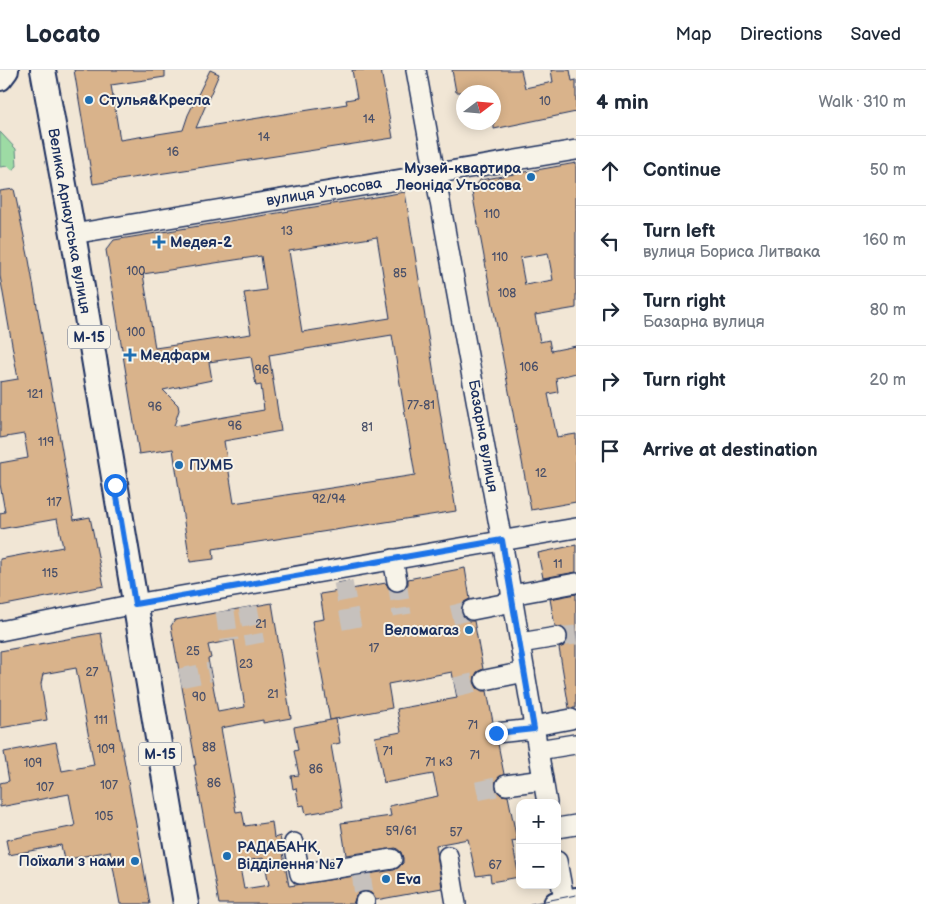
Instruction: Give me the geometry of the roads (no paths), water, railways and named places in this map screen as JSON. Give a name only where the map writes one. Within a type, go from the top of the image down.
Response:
[{"type":"main road","points":[[0,78],[6,70]]},
{"type":"main road","name":"Велика Арнаутська вулиця","points":[[43,70],[186,904]]},
{"type":"street","name":"Базарна вулиця","points":[[416,70],[502,540],[546,799]]},
{"type":"street","name":"вулиця Утьосова","points":[[72,234],[576,150]]},
{"type":"street","points":[[0,631],[135,604],[344,575],[393,559],[576,528]]},
{"type":"street","points":[[393,559],[397,581]]},
{"type":"street","points":[[472,610],[576,583]]},
{"type":"street","points":[[520,643],[557,638]]},
{"type":"street","points":[[485,680],[524,672]]},
{"type":"street","points":[[496,733],[571,719]]},
{"type":"street","points":[[538,750],[576,744]]},
{"type":"street","points":[[506,785],[543,780]]},
{"type":"street","points":[[561,827],[576,825]]},
{"type":"street","points":[[294,843],[300,874],[360,869],[392,859]]},
{"type":"street","points":[[448,856],[456,904]]},
{"type":"street","points":[[561,882],[565,903]]},
{"type":"tunnel","points":[[397,581],[402,615]]},
{"type":"tunnel","points":[[343,582],[352,628]]},
{"type":"tunnel","points":[[248,607],[255,644]]},
{"type":"tunnel","points":[[452,615],[472,610]]},
{"type":"tunnel","points":[[225,611],[229,641]]},
{"type":"tunnel","points":[[557,637],[576,635]]},
{"type":"tunnel","points":[[180,678],[210,672]]},
{"type":"tunnel","points":[[455,687],[485,680]]},
{"type":"tunnel","points":[[477,791],[506,785]]},
{"type":"tunnel","points":[[361,873],[365,902]]},
{"type":"tram line","points":[[530,904],[576,895]]},
{"type":"place","name":"Стулья&Кресла","points":[[89,100]]},
{"type":"place","name":"Музей-квартира Леоніда Утьосова","points":[[531,177]]},
{"type":"place","name":"Медея-2","points":[[159,242]]},
{"type":"place","name":"Медфарм","points":[[130,355]]},
{"type":"place","name":"ПУМБ","points":[[179,465]]},
{"type":"place","name":"Веломагаз","points":[[469,630]]},
{"type":"place","name":"РАДАБАНК, Відділення №7","points":[[227,856]]},
{"type":"place","name":"Поїхали з нами","points":[[135,861]]},
{"type":"place","name":"Eva","points":[[386,879]]}]
